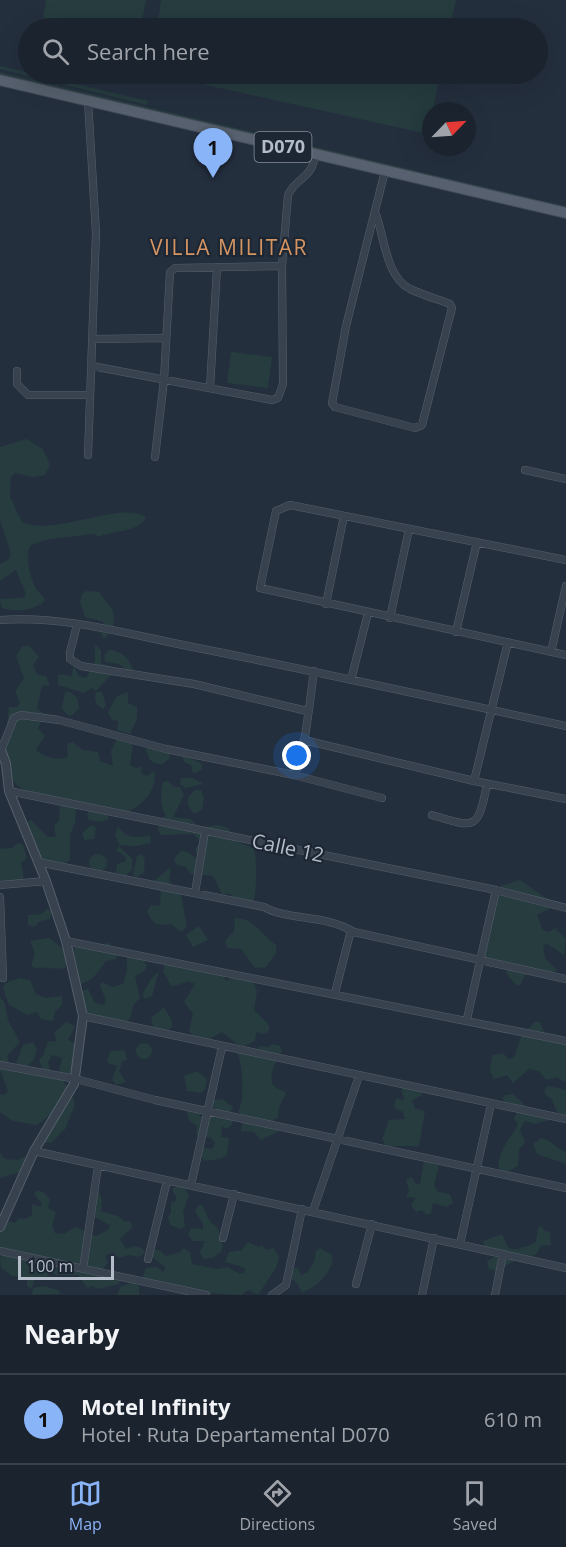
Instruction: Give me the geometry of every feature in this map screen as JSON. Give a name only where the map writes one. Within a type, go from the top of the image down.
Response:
[{"type":"main road","name":"D070","points":[[0,80],[566,213]]},
{"type":"street","points":[[88,100],[96,233],[88,455]]},
{"type":"street","points":[[92,366],[272,400],[282,392],[282,266],[288,195],[291,188],[305,180],[312,168],[315,154]]},
{"type":"street","points":[[376,214],[398,279],[410,289],[450,304],[452,308],[422,424],[415,428],[334,407],[332,403],[346,326],[385,171]]},
{"type":"street","points":[[155,457],[164,380],[170,272],[175,268],[282,266]]},
{"type":"street","points":[[210,388],[218,267]]},
{"type":"street","points":[[92,339],[166,338]]},
{"type":"street","points":[[18,371],[17,384],[28,395],[89,395]]},
{"type":"street","points":[[525,470],[566,479]]},
{"type":"street","points":[[566,560],[290,505],[276,511],[260,588],[566,655]]},
{"type":"street","points":[[326,604],[344,516]]},
{"type":"street","points":[[390,618],[409,529]]},
{"type":"street","points":[[456,632],[477,542]]},
{"type":"street","points":[[551,652],[566,586]]},
{"type":"street","points":[[351,680],[368,613]]},
{"type":"street","points":[[0,620],[22,618],[77,625],[314,671],[566,726]]},
{"type":"street","points":[[77,625],[70,659],[81,666],[194,684],[307,711]]},
{"type":"street","points":[[474,781],[508,642]]},
{"type":"street","points":[[294,775],[298,770],[304,740],[314,671]]},
{"type":"street","points":[[0,1227],[34,1151],[76,1079],[83,1016],[66,941],[46,881],[9,791],[1,748],[14,718],[21,715],[59,720],[166,749],[294,775],[382,798]]},
{"type":"street","points":[[304,740],[474,781],[566,799]]},
{"type":"street","points":[[432,815],[465,825],[473,823],[478,817],[487,783]]},
{"type":"street","name":"Calle 12","points":[[9,791],[496,890],[566,908]]},
{"type":"street","points":[[195,893],[205,831]]},
{"type":"street","points":[[38,862],[264,907],[277,913],[342,924],[354,932],[566,979]]},
{"type":"street","points":[[0,885],[46,881]]},
{"type":"street","points":[[467,1019],[496,890]]},
{"type":"street","points":[[0,897],[3,978]]},
{"type":"street","points":[[334,993],[350,934],[354,932]]},
{"type":"street","points":[[66,941],[467,1019],[566,1041]]},
{"type":"street","points":[[83,1016],[566,1119]]},
{"type":"street","points":[[191,1185],[222,1047]]},
{"type":"street","points":[[0,1065],[76,1079],[207,1112],[339,1138],[566,1188]]},
{"type":"street","points":[[313,1211],[359,1076]]},
{"type":"street","points":[[460,1244],[491,1104]]},
{"type":"street","points":[[34,1151],[566,1268]]},
{"type":"street","points":[[83,1269],[98,1166]]},
{"type":"street","points":[[148,1259],[167,1181]]},
{"type":"street","points":[[223,1238],[234,1194]]},
{"type":"street","points":[[272,1295],[286,1285],[302,1209]]},
{"type":"street","points":[[356,1284],[372,1224]]},
{"type":"street","points":[[422,1295],[434,1238]]},
{"type":"street","points":[[0,1251],[206,1295]]},
{"type":"street","points":[[495,1295],[503,1254]]},
{"type":"green space","points":[[46,0],[146,0],[143,18],[43,18]]},
{"type":"green space","points":[[161,0],[456,0],[452,18],[158,18]]},
{"type":"green space","points":[[0,66],[18,70],[18,73],[0,69]]},
{"type":"green space","points":[[0,72],[18,76],[18,78],[0,74]]},
{"type":"green space","points":[[42,84],[51,84],[566,206],[566,209]]},
{"type":"green space","points":[[61,84],[76,84],[148,101],[147,105]]},
{"type":"green space","points":[[202,84],[438,84],[434,102],[422,102],[422,133]]},
{"type":"green space","points":[[231,352],[272,357],[268,388],[227,383]]},
{"type":"green space","points":[[26,439],[43,449],[50,465],[45,475],[33,477],[15,473],[11,477],[10,497],[22,522],[51,525],[121,513],[135,513],[146,517],[143,522],[132,529],[98,537],[95,534],[50,539],[31,545],[28,555],[30,573],[36,589],[45,600],[30,609],[11,610],[1,607],[0,599],[23,598],[26,594],[16,570],[0,581],[0,564],[8,560],[11,554],[0,520],[0,447]]},
{"type":"green space","points":[[86,591],[99,592],[113,611],[113,627],[103,639],[100,631],[104,622],[85,617],[80,602],[82,594]]},
{"type":"green space","points":[[29,645],[39,657],[33,665],[37,674],[46,676],[50,685],[42,686],[41,689],[37,709],[44,713],[38,729],[45,736],[36,750],[43,755],[60,759],[68,757],[67,744],[72,742],[83,750],[98,752],[100,761],[113,766],[111,751],[117,739],[133,744],[130,765],[136,768],[141,766],[142,774],[147,776],[154,771],[155,777],[148,796],[132,810],[126,812],[50,797],[23,789],[14,781],[0,746],[0,740],[6,734],[9,707],[17,707],[20,703],[15,691],[24,678],[16,656],[22,647]]},
{"type":"green space","points":[[95,645],[101,650],[101,663],[116,668],[116,675],[110,676],[96,691],[92,688],[84,693],[58,685],[58,675],[65,674],[71,677],[74,665],[79,676],[86,678],[95,661]]},
{"type":"green space","points":[[110,649],[125,657],[134,672],[129,672],[119,664],[105,662],[104,655]]},
{"type":"green space","points":[[69,691],[77,698],[79,708],[73,715],[68,716],[62,708],[65,693]]},
{"type":"green space","points":[[97,692],[102,692],[106,706],[103,709],[96,704]]},
{"type":"green space","points":[[128,692],[128,703],[137,707],[137,719],[130,734],[117,730],[118,721],[112,720],[108,712],[117,696]]},
{"type":"green space","points":[[151,743],[157,743],[169,752],[170,758],[163,764],[152,761],[146,749]]},
{"type":"green space","points":[[182,755],[201,763],[203,769],[193,774],[191,765],[184,762]]},
{"type":"green space","points":[[181,778],[193,778],[203,784],[185,788],[180,784]]},
{"type":"green space","points":[[168,781],[174,787],[180,787],[184,795],[173,817],[191,819],[200,827],[223,826],[229,829],[236,840],[254,849],[256,876],[253,902],[236,899],[230,894],[222,894],[213,876],[190,874],[186,867],[178,865],[174,860],[183,851],[199,861],[195,849],[201,841],[193,834],[161,835],[158,830],[161,818],[166,816],[161,795],[163,782]]},
{"type":"green space","points":[[195,790],[201,790],[204,798],[202,810],[194,814],[188,805],[188,797]]},
{"type":"green space","points":[[60,802],[76,808],[75,822],[70,835],[70,860],[62,864],[41,860],[25,823],[31,820],[48,837],[56,837],[54,826],[59,820]]},
{"type":"green space","points":[[89,810],[108,812],[108,819],[102,822],[89,820],[87,815]]},
{"type":"green space","points":[[92,825],[96,828],[94,839],[84,840],[82,833]]},
{"type":"green space","points":[[118,826],[128,835],[141,837],[150,835],[151,843],[136,846],[119,845],[115,835]]},
{"type":"green space","points":[[18,843],[23,845],[27,858],[21,863],[24,880],[0,884],[0,849],[12,848]]},
{"type":"green space","points":[[119,846],[132,859],[132,870],[126,875],[116,873],[117,864],[126,861],[125,856],[116,851]]},
{"type":"green space","points":[[94,854],[102,854],[107,859],[105,870],[94,872],[89,867],[89,859]]},
{"type":"green space","points":[[142,854],[145,859],[144,872],[137,877],[133,875],[137,856]]},
{"type":"green space","points":[[171,867],[169,879],[172,887],[181,895],[187,927],[181,932],[171,924],[156,924],[147,911],[151,905],[160,906],[161,893],[154,881]]},
{"type":"green space","points":[[519,880],[550,900],[549,909],[537,915],[543,930],[548,932],[555,928],[566,939],[564,955],[547,944],[543,945],[545,958],[558,971],[525,975],[520,986],[515,984],[506,973],[508,969],[515,970],[511,963],[503,962],[490,968],[482,959],[489,915],[501,886]]},
{"type":"green space","points":[[47,909],[52,912],[50,919],[39,922],[34,927],[28,925],[28,915],[42,914]]},
{"type":"green space","points":[[235,918],[252,924],[276,945],[276,953],[266,967],[255,968],[241,949],[227,948],[225,941],[234,931]]},
{"type":"green space","points":[[199,926],[208,940],[193,947],[186,935]]},
{"type":"green space","points":[[48,938],[65,953],[65,968],[34,968],[31,965],[35,954],[30,941]]},
{"type":"green space","points":[[109,943],[118,954],[116,959],[106,961],[92,978],[80,984],[73,948]]},
{"type":"green space","points":[[133,954],[144,961],[147,966],[144,971],[135,976],[140,998],[134,1004],[129,1020],[124,1022],[85,1014],[77,992],[88,989],[95,1003],[104,1005],[106,1000],[100,986],[102,982],[112,987],[123,984],[127,971],[127,957]]},
{"type":"green space","points":[[175,959],[223,974],[226,981],[232,977],[252,980],[257,991],[254,1010],[270,1026],[268,1032],[263,1034],[256,1032],[255,1041],[245,1046],[237,1044],[222,1032],[206,1041],[195,1040],[189,1031],[193,1014],[184,1002],[195,984],[188,981],[172,987],[163,971],[165,963]]},
{"type":"green space","points":[[159,971],[152,996],[144,999],[143,993]]},
{"type":"green space","points":[[20,978],[30,980],[36,994],[46,998],[62,996],[62,1005],[55,1012],[53,1021],[41,1019],[37,1012],[27,1015],[9,1005],[3,989],[5,983]]},
{"type":"green space","points":[[0,997],[5,1003],[8,1020],[20,1042],[7,1056],[9,1063],[15,1066],[23,1045],[33,1042],[37,1050],[33,1061],[27,1066],[43,1071],[39,1060],[43,1056],[48,1041],[57,1042],[54,1033],[66,1022],[75,1026],[68,1040],[76,1044],[77,1058],[71,1073],[61,1077],[67,1087],[58,1107],[66,1097],[73,1098],[75,1105],[65,1129],[51,1143],[42,1142],[56,1111],[37,1125],[13,1121],[0,1112],[0,1094],[4,1095],[8,1091],[0,1070]],"holes":[[[52,1055],[62,1058],[58,1075],[51,1072],[48,1063]]]},
{"type":"green space","points":[[164,1007],[172,1021],[172,1027],[167,1031],[153,1027],[151,1018]]},
{"type":"green space","points":[[534,1022],[540,1022],[544,1032],[560,1035],[566,1043],[566,1082],[556,1077],[546,1080],[539,1071],[529,1069],[513,1083],[507,1075],[494,1079],[490,1071],[492,1055],[503,1053],[509,1059],[514,1057],[521,1037]]},
{"type":"green space","points":[[144,1043],[152,1051],[144,1059],[136,1051]]},
{"type":"green space","points":[[272,1044],[280,1046],[282,1051],[274,1068],[272,1082],[286,1093],[279,1107],[278,1117],[273,1120],[279,1131],[261,1140],[254,1132],[241,1131],[243,1118],[238,1111],[242,1100],[242,1082],[241,1065],[237,1053],[257,1050],[260,1046],[268,1047]]},
{"type":"green space","points":[[124,1050],[127,1059],[122,1062],[119,1071],[126,1082],[116,1085],[112,1080],[117,1066],[108,1063],[107,1059],[111,1051]]},
{"type":"green space","points":[[197,1071],[207,1079],[205,1089],[201,1093],[187,1091],[184,1076]]},
{"type":"green space","points":[[548,1086],[566,1090],[566,1116],[557,1112],[551,1098],[546,1096],[544,1090]]},
{"type":"green space","points":[[401,1087],[418,1088],[422,1095],[412,1101],[415,1108],[425,1111],[419,1146],[386,1146],[382,1139],[389,1120],[405,1119],[403,1112],[395,1109],[394,1105],[396,1098],[404,1100]]},
{"type":"green space","points":[[513,1094],[528,1108],[550,1120],[535,1124],[525,1121],[520,1130],[525,1142],[519,1150],[518,1166],[507,1172],[499,1169],[500,1157],[518,1124],[514,1119],[517,1112],[502,1099],[505,1095]]},
{"type":"green space","points":[[222,1099],[233,1107],[230,1113],[233,1118],[232,1125],[226,1129],[222,1126],[221,1137],[229,1138],[227,1155],[220,1159],[204,1161],[200,1156],[200,1147],[212,1149],[215,1143],[211,1138],[196,1135],[197,1126],[189,1120],[186,1109],[198,1112],[207,1120],[213,1111],[214,1100]]},
{"type":"green space","points":[[541,1138],[566,1152],[566,1164],[537,1154],[533,1144]]},
{"type":"green space","points":[[0,1153],[5,1159],[17,1160],[26,1156],[21,1172],[0,1178]]},
{"type":"green space","points":[[424,1160],[439,1166],[434,1185],[438,1192],[450,1194],[453,1203],[446,1207],[433,1203],[431,1213],[426,1215],[422,1210],[416,1212],[411,1205],[416,1198],[406,1197],[409,1191],[406,1180],[412,1177],[416,1184],[420,1184]]},
{"type":"green space","points":[[182,1185],[189,1195],[183,1212],[185,1226],[180,1229],[170,1225],[168,1217],[171,1213],[171,1203],[177,1200],[172,1188]]},
{"type":"green space","points":[[98,1188],[102,1200],[101,1211],[131,1222],[132,1228],[120,1239],[126,1249],[134,1246],[142,1248],[145,1253],[138,1257],[129,1255],[118,1258],[113,1252],[105,1256],[108,1263],[101,1271],[102,1276],[120,1279],[119,1284],[98,1289],[91,1286],[88,1289],[78,1275],[56,1275],[51,1272],[45,1279],[35,1279],[31,1289],[27,1286],[27,1278],[12,1276],[1,1268],[0,1259],[3,1254],[0,1251],[0,1224],[5,1220],[15,1223],[19,1218],[25,1219],[32,1215],[32,1204],[41,1207],[42,1204],[34,1194],[37,1190],[45,1193],[50,1200],[48,1208],[56,1212],[52,1226],[55,1233],[64,1234],[75,1227],[96,1236],[108,1230],[110,1225],[93,1216]]},
{"type":"green space","points":[[199,1205],[202,1205],[210,1222],[218,1228],[223,1247],[221,1252],[212,1258],[203,1259],[200,1252],[205,1241],[193,1241],[188,1235],[191,1228],[203,1229],[203,1224],[195,1211]]},
{"type":"green space","points":[[541,1226],[545,1231],[550,1232],[551,1245],[541,1246],[536,1255],[519,1258],[498,1271],[489,1269],[487,1261],[498,1255],[495,1248],[490,1250],[484,1246],[483,1241],[502,1234],[510,1248],[521,1248],[536,1242],[538,1228]]},
{"type":"green space","points":[[248,1242],[258,1247],[262,1245],[266,1250],[274,1248],[279,1257],[276,1268],[258,1295],[249,1290],[241,1295],[234,1295],[146,1285],[143,1277],[146,1268],[157,1267],[163,1272],[165,1270],[165,1267],[153,1258],[153,1250],[159,1250],[166,1256],[180,1252],[183,1248],[190,1252],[192,1264],[218,1269],[228,1267],[239,1274],[244,1273],[245,1268],[225,1262],[229,1252],[242,1250]]},
{"type":"green space","points":[[320,1248],[332,1255],[331,1267],[318,1283],[302,1292],[295,1281],[286,1277],[285,1269],[298,1268],[301,1275],[307,1273],[314,1262],[316,1251]]},
{"type":"green space","points":[[133,1282],[139,1286],[139,1295],[117,1295],[120,1287]]},
{"type":"green space","points":[[44,1286],[58,1290],[61,1294],[32,1295],[33,1288]]},
{"type":"place","name":"Motel Infinity","points":[[213,178]]},
{"type":"district","name":"VILLA MILITAR","points":[[229,248]]}]
